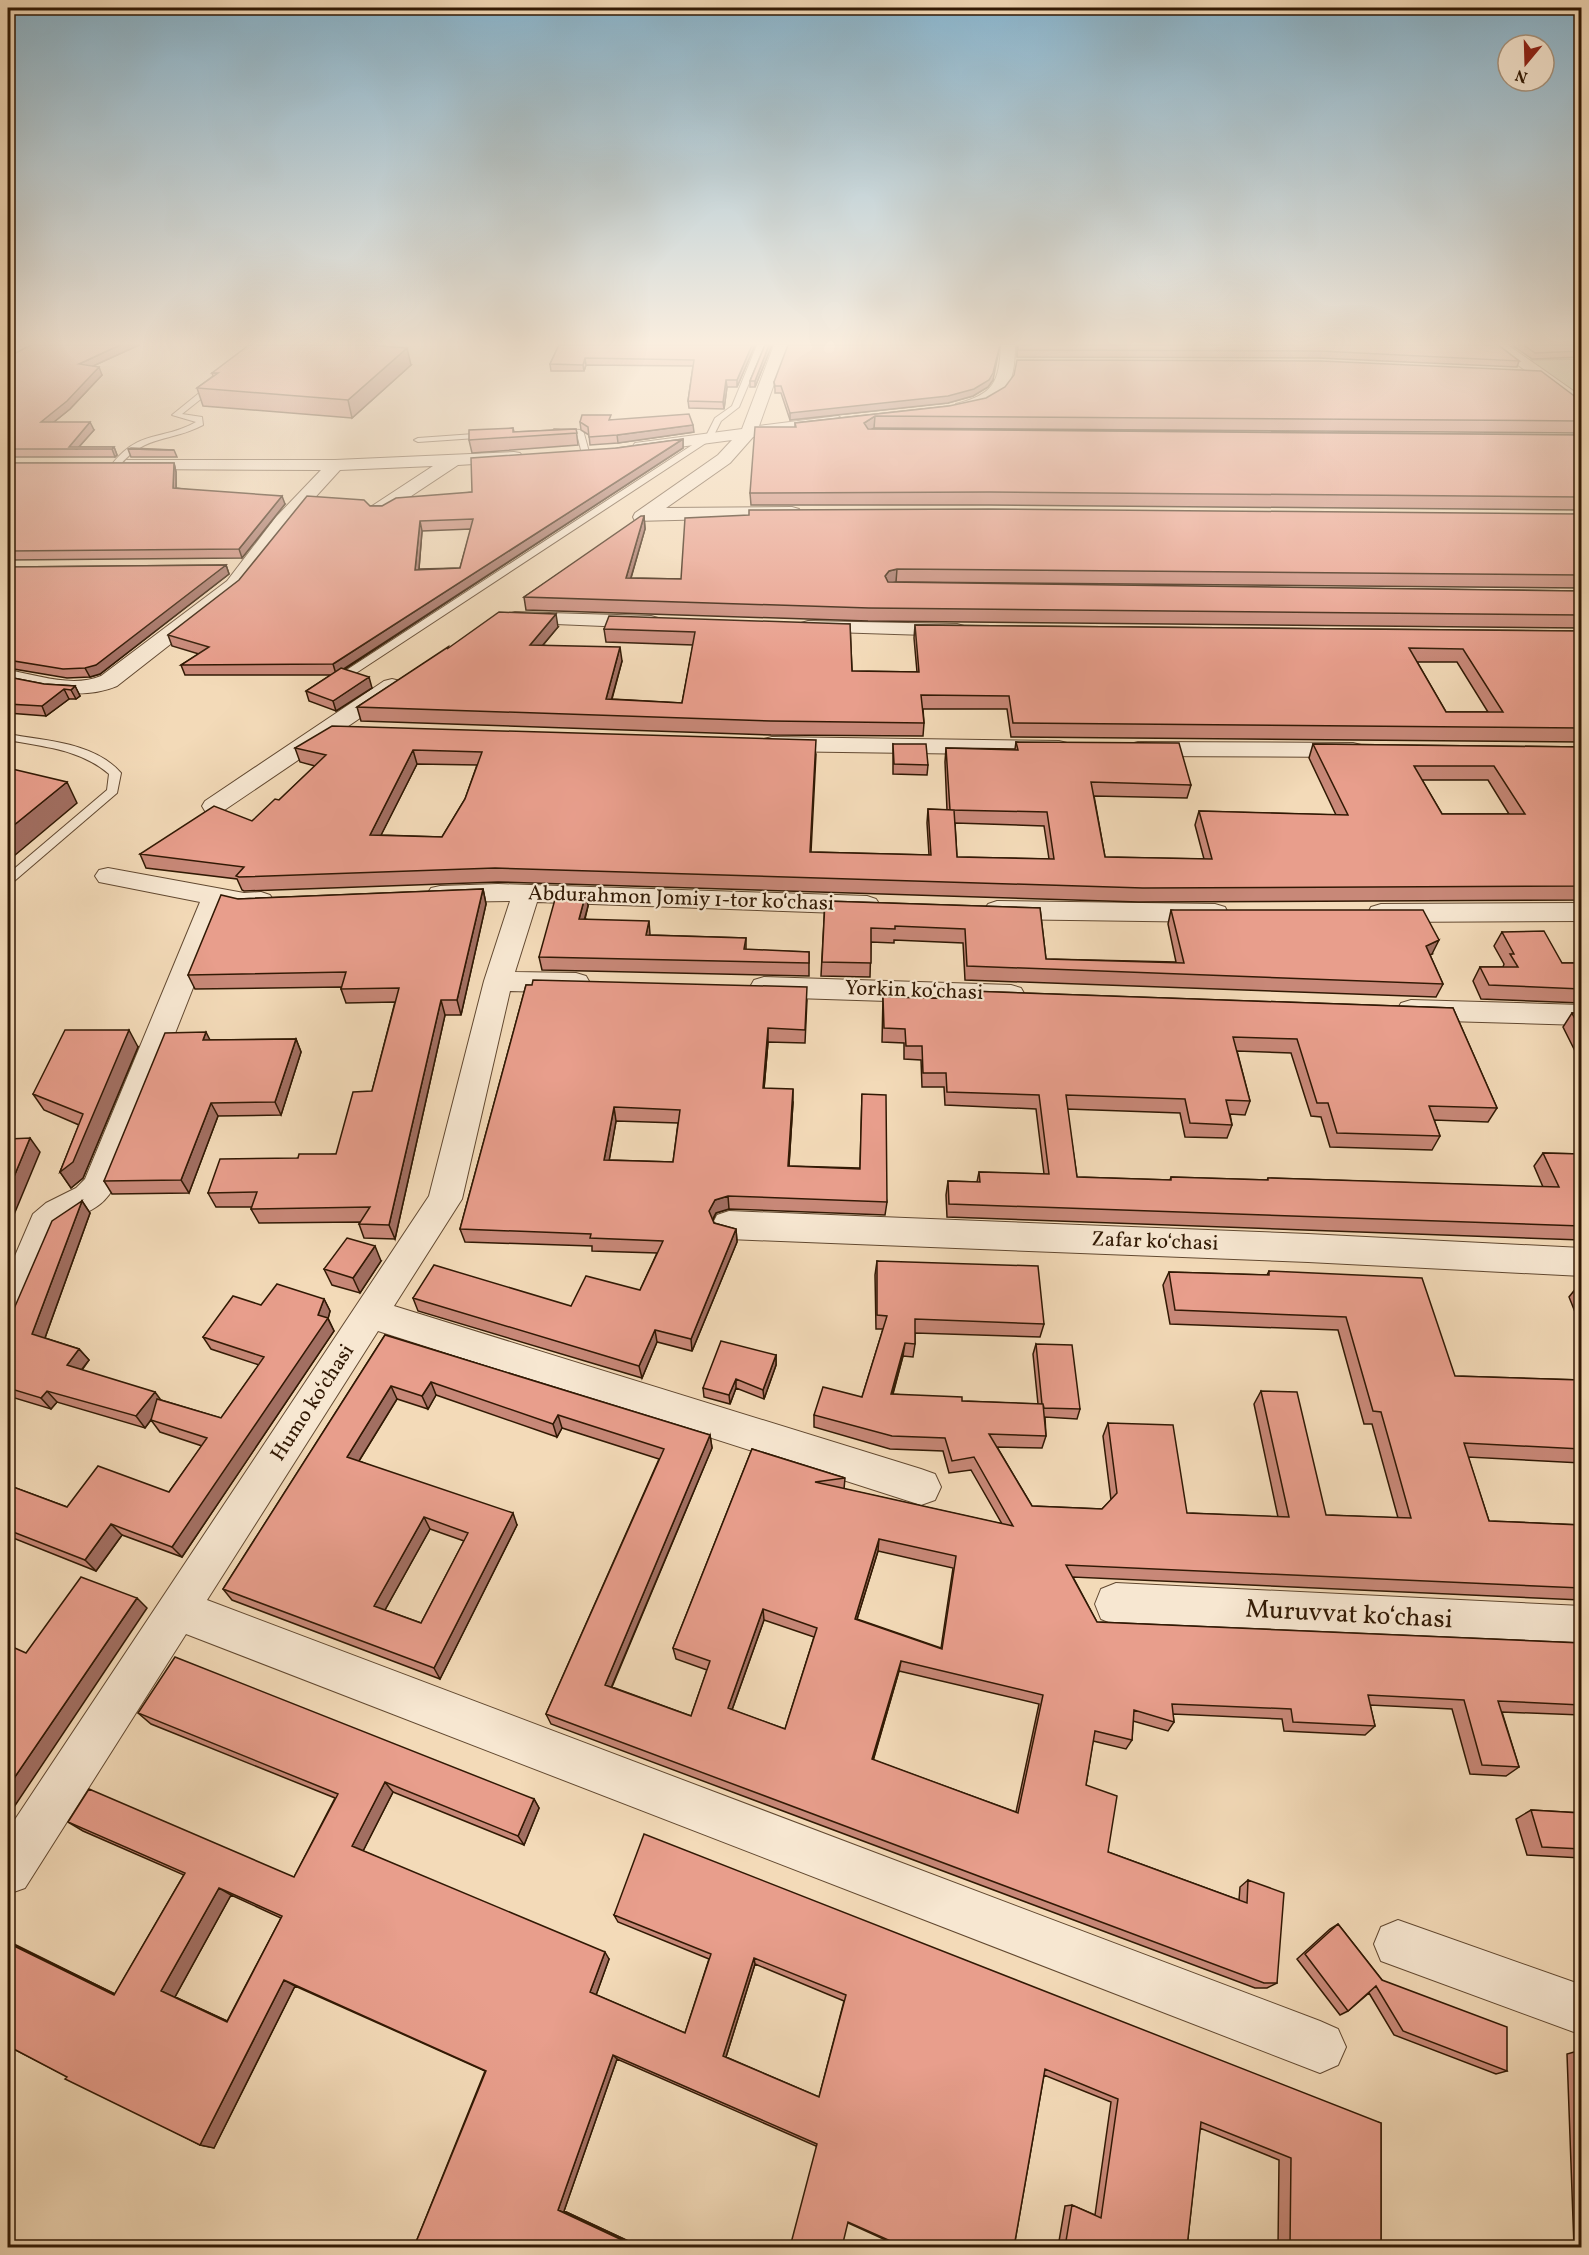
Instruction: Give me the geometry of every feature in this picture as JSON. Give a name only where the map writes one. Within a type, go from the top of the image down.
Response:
[{"type":"street","points":[[626,528],[724,459],[732,450]]},
{"type":"street","points":[[579,453],[607,451]]},
{"type":"street","points":[[94,464],[335,465],[525,456]]},
{"type":"street","points":[[378,510],[453,461]]},
{"type":"street","points":[[8,677],[84,688],[98,687],[234,585],[283,521],[335,465]]},
{"type":"street","points":[[646,514],[812,513]]},
{"type":"street","points":[[226,566],[249,566]]},
{"type":"street","points":[[523,599],[496,617],[672,623]]},
{"type":"street","points":[[788,626],[975,630]]},
{"type":"street","points":[[214,806],[411,674]]},
{"type":"street","points":[[327,730],[363,731]]},
{"type":"street","points":[[747,744],[1076,748]]},
{"type":"street","points":[[1111,748],[1369,750]]},
{"type":"street","points":[[108,876],[244,902],[291,900]]},
{"type":"street","name":"Abdurahmon Jomiy 1-tor koʻchasi","points":[[417,895],[526,893],[892,906]]},
{"type":"street","name":"Humo koʻchasi","points":[[8,1871],[445,1199],[498,981],[526,893]]},
{"type":"street","points":[[8,1311],[45,1224],[52,1215],[84,1201],[95,1193],[216,896]]},
{"type":"street","points":[[975,909],[1105,913],[1236,913]]},
{"type":"street","points":[[1355,913],[1581,912]]},
{"type":"street","points":[[498,981],[604,983]]},
{"type":"street","name":"Yorkin koʻchasi","points":[[733,987],[1040,996]]},
{"type":"street","points":[[1385,1009],[1581,1016]]},
{"type":"street","name":"Zafar koʻchasi","points":[[729,1225],[1308,1248],[1581,1262]]},
{"type":"street","points":[[371,1314],[921,1486]]},
{"type":"street","name":"Muruvvat koʻchasi","points":[[1116,1604],[1581,1627]]},
{"type":"street","points":[[178,1610],[1320,2047]]},
{"type":"street","points":[[1398,1944],[1581,2010]]},
{"type":"lane","points":[[116,464],[129,450]]},
{"type":"lane","points":[[349,673],[689,450]]},
{"type":"lane","points":[[8,737],[85,752],[102,761],[114,774],[113,791],[8,880]]},
{"type":"building","points":[[584,450],[666,450],[333,664],[181,665],[209,647],[168,635],[239,580],[307,496],[364,500],[370,506],[382,506],[396,498],[472,492],[471,458]],"holes":[[[473,519],[460,568],[415,570],[420,521]]]},
{"type":"building","points":[[753,450],[1581,450],[1581,497],[990,492],[750,493]]},
{"type":"building","points":[[8,463],[174,463],[173,488],[282,496],[239,549],[8,551]]},
{"type":"building","points":[[990,509],[1581,514],[1581,575],[897,569],[889,571],[885,576],[888,582],[1581,591],[1581,615],[869,608],[524,597],[641,516],[644,516],[626,578],[681,579],[685,518],[749,515],[749,510]]},
{"type":"building","points":[[226,565],[96,665],[63,669],[8,660],[8,567]]},
{"type":"building","points":[[499,612],[556,614],[530,645],[620,647],[606,699],[682,703],[695,632],[604,629],[609,616],[850,624],[852,671],[919,672],[915,625],[1581,631],[1581,728],[1013,723],[1009,696],[921,695],[924,723],[771,721],[357,707],[448,647],[447,649]],"holes":[[[1409,648],[1463,649],[1503,712],[1446,712]]]},
{"type":"building","points":[[341,668],[369,677],[333,701],[306,691]]},
{"type":"building","points":[[8,677],[44,684],[75,686],[71,690],[64,689],[42,706],[8,704]]},
{"type":"building","points":[[332,726],[816,740],[810,852],[931,855],[928,809],[950,810],[946,748],[1018,750],[1016,742],[1179,743],[1191,785],[1091,782],[1105,857],[1212,859],[1199,811],[1348,815],[1313,744],[1581,747],[1581,886],[1143,888],[495,868],[239,877],[236,876],[244,867],[140,854],[214,806],[252,821],[275,799],[279,800],[326,755],[295,748]],"holes":[[[413,750],[482,752],[465,799],[442,837],[370,835]],[[1414,766],[1494,766],[1525,814],[1442,814]],[[954,810],[1047,812],[1054,859],[957,857]]]},
{"type":"building","points":[[893,744],[926,744],[928,765],[894,764]]},
{"type":"building","points":[[8,768],[67,782],[8,830]]},
{"type":"building","points":[[483,889],[457,1000],[441,1000],[389,1225],[359,1224],[370,1207],[251,1209],[257,1192],[208,1193],[220,1159],[298,1158],[299,1154],[336,1154],[353,1092],[372,1091],[399,988],[341,989],[346,972],[188,975],[221,895],[238,899]]},
{"type":"building","points":[[557,892],[586,893],[579,919],[649,921],[646,935],[746,938],[744,949],[809,952],[809,963],[539,957]]},
{"type":"building","points":[[825,901],[1040,908],[1046,959],[1184,963],[1171,910],[1423,910],[1439,940],[1426,946],[1443,984],[967,966],[965,929],[895,926],[895,929],[871,928],[871,963],[822,962]]},
{"type":"building","points":[[1544,931],[1562,963],[1581,963],[1581,989],[1489,985],[1480,967],[1518,967],[1510,954],[1514,954],[1502,932]]},
{"type":"building","points":[[533,980],[807,987],[805,1030],[768,1028],[763,1088],[793,1089],[788,1166],[860,1169],[862,1094],[886,1095],[887,1202],[728,1196],[715,1200],[709,1211],[714,1223],[736,1229],[691,1339],[655,1330],[639,1366],[413,1298],[434,1265],[571,1306],[586,1276],[640,1290],[663,1241],[590,1238],[591,1234],[460,1229],[526,985],[532,985]],"holes":[[[614,1107],[680,1110],[673,1162],[604,1160]]]},
{"type":"building","points":[[968,991],[1453,1008],[1497,1108],[1429,1106],[1440,1136],[1337,1133],[1328,1103],[1317,1103],[1297,1039],[1233,1037],[1250,1101],[1226,1100],[1232,1125],[1190,1123],[1185,1099],[1066,1095],[1077,1177],[1171,1180],[1171,1177],[1268,1180],[1268,1178],[1559,1187],[1543,1153],[1581,1154],[1581,1226],[949,1204],[948,1181],[980,1182],[979,1172],[1049,1174],[1039,1095],[947,1092],[946,1073],[923,1073],[922,1046],[906,1046],[905,1029],[884,1028],[883,997],[968,999]]},
{"type":"building","points":[[1572,1013],[1581,1013],[1581,1031]]},
{"type":"building","points":[[65,1030],[129,1030],[73,1162],[60,1172],[83,1114],[33,1094]]},
{"type":"building","points":[[206,1032],[203,1040],[296,1039],[275,1102],[211,1103],[181,1180],[104,1181],[165,1033]]},
{"type":"building","points":[[30,1138],[8,1191],[8,1139]]},
{"type":"building","points":[[82,1201],[32,1334],[79,1349],[67,1365],[155,1392],[136,1416],[47,1391],[41,1398],[8,1388],[8,1313],[13,1311],[52,1221]]},
{"type":"building","points":[[347,1238],[375,1246],[353,1278],[324,1269]]},
{"type":"building","points":[[877,1261],[1038,1266],[1044,1324],[915,1319],[915,1344],[905,1343],[891,1394],[962,1397],[962,1401],[1043,1404],[1046,1436],[989,1434],[1032,1506],[1102,1509],[1117,1493],[1108,1423],[1173,1425],[1187,1513],[1289,1517],[1261,1391],[1297,1392],[1326,1515],[1411,1518],[1381,1412],[1373,1411],[1346,1317],[1175,1310],[1169,1272],[1269,1275],[1269,1271],[1422,1278],[1455,1376],[1581,1380],[1581,1449],[1464,1443],[1489,1521],[1581,1525],[1581,1588],[1066,1565],[1097,1622],[1581,1643],[1581,1705],[1498,1701],[1519,1767],[1482,1765],[1464,1700],[1368,1695],[1375,1726],[1293,1722],[1291,1709],[1172,1704],[1174,1722],[1134,1710],[1132,1740],[1095,1731],[1086,1785],[1117,1796],[1108,1852],[1247,1903],[1248,1880],[1284,1893],[1277,1983],[1264,1983],[546,1714],[664,1449],[558,1415],[553,1424],[431,1382],[422,1396],[391,1386],[347,1457],[513,1513],[434,1668],[223,1589],[385,1335],[710,1435],[605,1685],[691,1716],[710,1661],[673,1648],[752,1449],[845,1478],[815,1482],[1013,1526],[974,1457],[952,1461],[945,1438],[892,1436],[814,1415],[823,1387],[862,1397],[887,1316],[877,1315]],"holes":[[[424,1517],[468,1533],[421,1623],[374,1606]],[[879,1539],[956,1556],[942,1649],[855,1619]],[[763,1609],[817,1628],[785,1729],[728,1708]],[[901,1661],[1043,1695],[1018,1813],[872,1759]]]},
{"type":"building","points":[[277,1284],[324,1299],[318,1315],[328,1318],[172,1547],[111,1524],[85,1560],[8,1530],[8,1485],[67,1507],[98,1466],[169,1492],[207,1438],[151,1420],[157,1399],[221,1418],[264,1357],[203,1337],[233,1296],[261,1305]]},
{"type":"building","points":[[721,1341],[776,1355],[763,1390],[736,1379],[729,1395],[703,1388]]},
{"type":"building","points":[[1036,1344],[1072,1345],[1080,1409],[1044,1408]]},
{"type":"building","points":[[81,1577],[137,1598],[8,1787],[8,1645],[26,1653]]},
{"type":"building","points":[[175,1657],[534,1799],[518,1836],[385,1782],[352,1846],[605,1952],[590,1992],[685,2033],[711,1954],[614,1915],[644,1834],[1381,2123],[1381,2247],[1290,2247],[1291,2158],[1201,2122],[1187,2247],[1065,2247],[1072,2205],[1101,2218],[1118,2099],[1045,2069],[1014,2247],[904,2247],[848,2222],[842,2247],[790,2247],[817,2144],[613,2055],[558,2210],[637,2247],[414,2247],[486,2071],[284,1980],[200,2145],[65,2079],[67,2077],[8,2046],[8,1943],[114,1995],[185,1873],[68,1822],[89,1789],[294,1877],[338,1794],[138,1713]],"holes":[[[219,1888],[282,1916],[227,2022],[161,1991]],[[754,1958],[846,1995],[819,2097],[723,2056]]]},
{"type":"building","points":[[1531,1810],[1581,1813],[1581,1849],[1542,1847]]},
{"type":"building","points":[[1338,1924],[1382,1980],[1507,2027],[1507,2071],[1403,2031],[1376,1986],[1348,2011],[1305,1954]]}]
